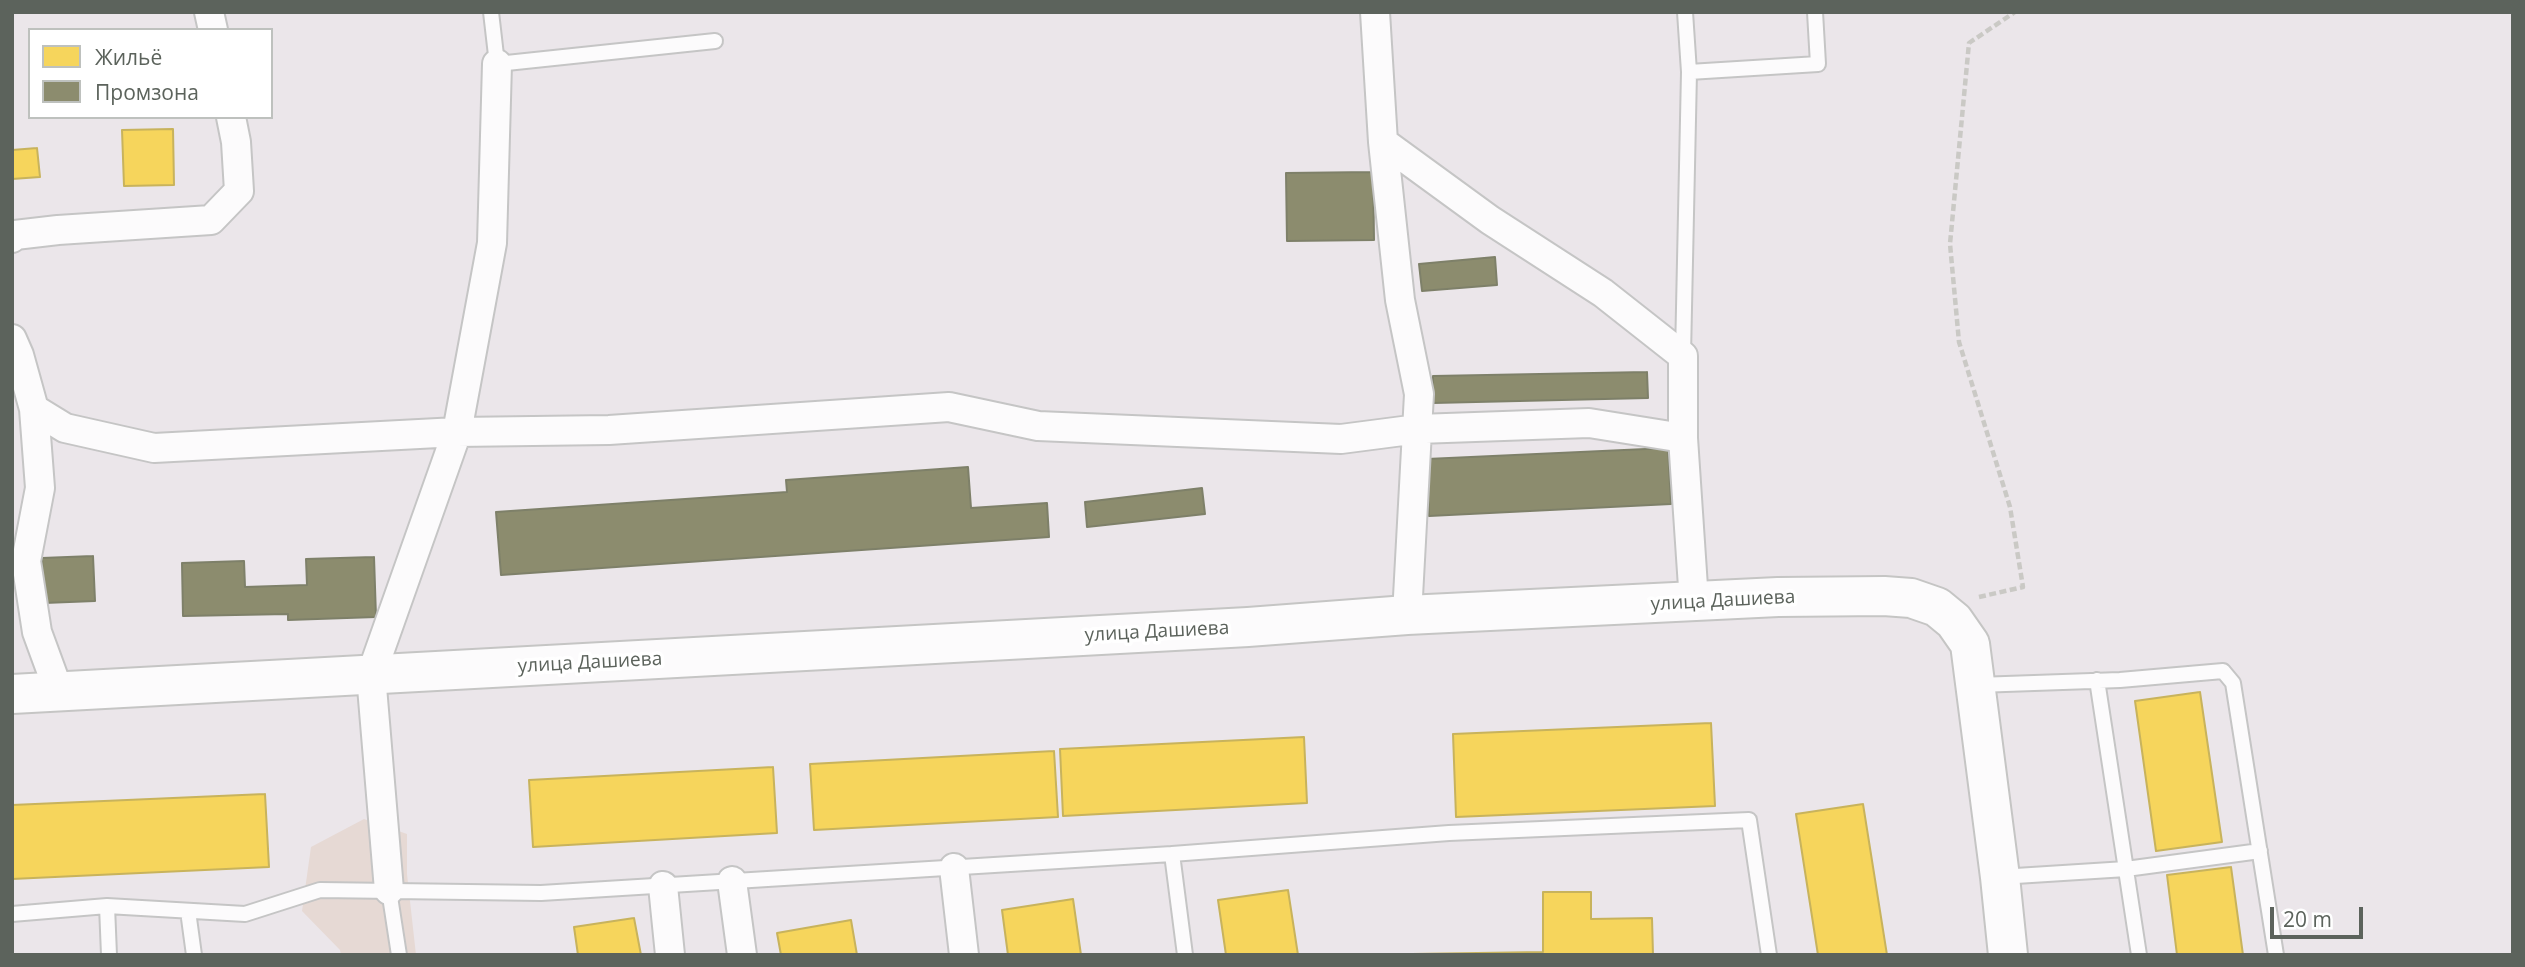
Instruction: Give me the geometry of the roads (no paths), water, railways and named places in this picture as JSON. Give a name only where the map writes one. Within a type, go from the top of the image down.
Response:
[{"type":"street","points":[[1374,12],[1383,142],[1400,300],[1419,394],[1407,615]]},
{"type":"street","points":[[389,890],[371,675],[457,432],[492,243],[497,64]]},
{"type":"street","points":[[12,238],[15,235],[58,230],[211,220],[239,191],[236,142],[231,119]]},
{"type":"street","points":[[1383,142],[1490,220],[1603,293],[1683,356],[1684,438],[1694,602]]},
{"type":"street","points":[[12,339],[34,410],[40,488],[26,561],[37,632],[59,692]]},
{"type":"street","points":[[34,410],[65,428],[154,448],[457,432],[609,430],[949,407],[1038,426],[1341,439],[1418,429],[1589,423],[1684,438]]},
{"type":"street","name":"улица Дашиева","points":[[12,694],[1407,615],[1778,597],[1910,598],[1937,607],[1954,621],[1970,644],[2008,955]]},
{"type":"street","points":[[954,868],[964,955]]},
{"type":"street","points":[[732,881],[742,955]]},
{"type":"street","points":[[663,886],[670,955]]},
{"type":"lane","points":[[491,12],[497,64],[715,41]]},
{"type":"lane","points":[[1683,356],[1689,72],[1685,12]]},
{"type":"lane","points":[[1689,72],[1818,64],[1815,12]]},
{"type":"lane","points":[[1976,685],[2223,671],[2233,683],[2276,955]]},
{"type":"lane","points":[[2098,680],[2139,955]]},
{"type":"lane","points":[[12,914],[107,906],[245,914],[320,890],[541,893],[1449,834],[1749,820],[1769,955]]},
{"type":"lane","points":[[2000,877],[2126,869],[2260,851]]},
{"type":"lane","points":[[1172,854],[1185,955]]},
{"type":"lane","points":[[389,890],[399,955]]},
{"type":"lane","points":[[107,906],[109,955]]},
{"type":"lane","points":[[188,911],[194,955]]}]
